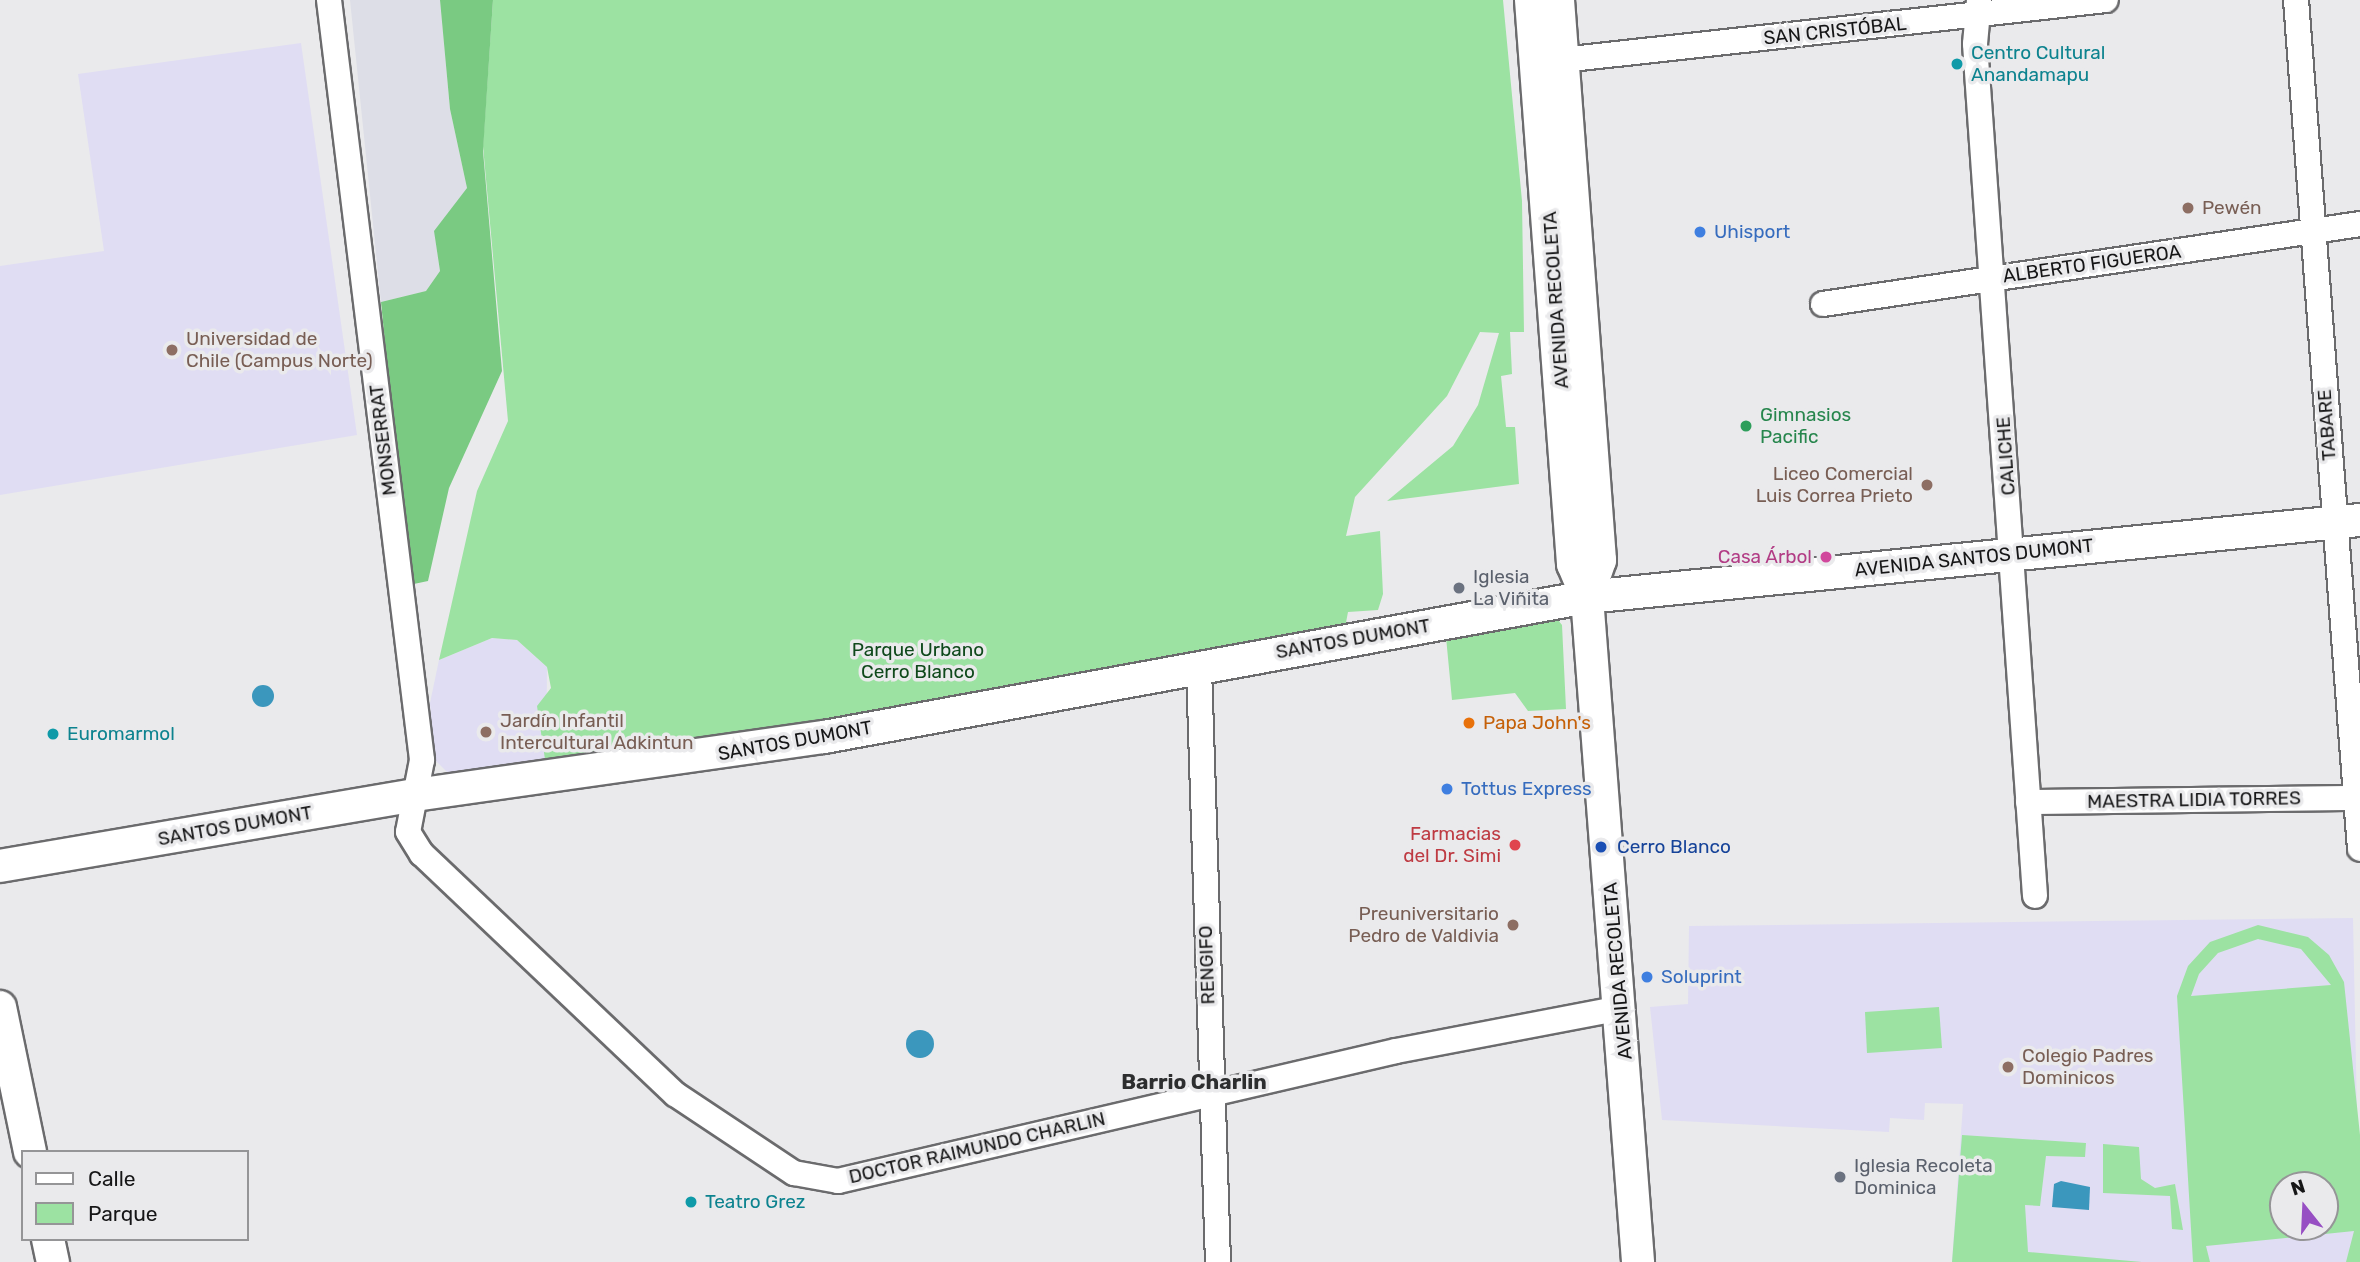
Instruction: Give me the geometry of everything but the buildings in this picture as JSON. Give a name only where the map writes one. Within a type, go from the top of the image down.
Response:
[{"type":"main road","name":"AVENIDA RECOLETA","points":[[1531,0],[1573,564],[1587,597],[1622,1008],[1638,1262]]},
{"type":"main road","name":"AVENIDA RECOLETA","points":[[1558,0],[1600,560],[1587,597]]},
{"type":"main road","points":[[1535,44],[1546,55],[1562,60]]},
{"type":"main road","name":"AVENIDA SANTOS DUMONT","points":[[1587,597],[2347,521]]},
{"type":"main road","name":"SANTOS DUMONT","points":[[0,866],[415,795],[691,758],[1587,597]]},
{"type":"main road","points":[[0,1007],[30,1150]]},
{"type":"main road","points":[[48,1241],[53,1262]]},
{"type":"street","name":"MONSERRAT","points":[[329,0],[422,760],[415,795]]},
{"type":"street","name":"SAN CRISTÓBAL","points":[[1562,60],[1978,8],[2106,0]]},
{"type":"street","name":"TABARE","points":[[2296,0],[2313,231],[2347,521],[2360,849]]},
{"type":"street","name":"CALICHE","points":[[1978,8],[1993,279],[2035,896]]},
{"type":"street","name":"ALBERTO FIGUEROA","points":[[1823,304],[2360,224]]},
{"type":"street","name":"RENGIFO","points":[[1199,667],[1218,1262]]},
{"type":"street","name":"DOCTOR RAIMUNDO CHARLIN","points":[[415,795],[408,832],[422,854],[659,1081],[806,1178],[838,1181],[1211,1093],[1622,1008]]},
{"type":"street","name":"MAESTRA LIDIA TORRES","points":[[2028,802],[2358,798]]},
{"type":"shaded area","points":[[350,0],[440,0],[450,109],[467,188],[435,236],[440,271],[426,291],[381,302]]},
{"type":"shaded area","name":"Universidad de Chile (Campus Norte)","points":[[301,43],[357,435],[0,495],[0,266],[104,251],[78,74]]},
{"type":"shaded area","name":"Jardín Infantil Intercultural Adkintun","points":[[492,638],[517,640],[547,667],[546,766],[453,778],[434,759],[430,703],[439,660]]},
{"type":"shaded area","name":"Colegio Padres Dominicos","points":[[2353,918],[2360,1262],[1952,1262],[1963,1104],[1925,1103],[1924,1120],[1890,1118],[1889,1132],[1662,1120],[1650,1007],[1688,1004],[1689,926]]},
{"type":"green space","points":[[440,0],[493,0],[483,151],[502,371],[449,488],[428,581],[409,585],[381,302],[426,291],[440,271],[434,231],[467,188],[450,109]]},
{"type":"green space","name":"Parque Urbano Cerro Blanco","points":[[493,0],[1503,0],[1522,201],[1524,332],[1510,332],[1512,374],[1501,376],[1506,427],[1515,427],[1519,484],[1387,501],[1453,446],[1478,405],[1499,333],[1480,332],[1447,396],[1355,497],[1346,536],[1380,531],[1383,594],[1378,610],[1348,612],[1344,633],[546,766],[537,706],[551,688],[547,667],[517,640],[492,638],[439,660],[477,491],[508,421],[483,146]]},
{"type":"green space","points":[[1554,615],[1562,625],[1566,709],[1528,711],[1515,693],[1452,700],[1446,637]]},
{"type":"green space","points":[[2258,925],[2308,937],[2329,955],[2344,982],[2360,1135],[2360,1262],[2346,1262],[2354,1231],[2339,1233],[2339,1171],[2269,1171],[2269,1240],[2206,1246],[2210,1262],[2193,1262],[2177,996],[2188,966],[2210,942]],"holes":[[[2258,939],[2301,949],[2331,985],[2191,996],[2199,974],[2218,953]]]},
{"type":"green space","points":[[1939,1007],[1942,1048],[1867,1053],[1865,1012]]},
{"type":"green space","points":[[1962,1135],[2086,1143],[2085,1157],[2046,1156],[2040,1206],[2025,1205],[2028,1252],[2142,1262],[1952,1262]]},
{"type":"green space","points":[[2103,1144],[2139,1147],[2141,1179],[2155,1188],[2175,1184],[2183,1230],[2172,1229],[2170,1196],[2103,1193]]},
{"type":"water","points":[[263,685],[271,688],[274,696],[271,704],[263,707],[255,704],[252,696],[255,688]]},
{"type":"water","points":[[920,1030],[930,1034],[934,1044],[930,1054],[920,1058],[910,1054],[906,1044],[910,1034]]},
{"type":"water","points":[[2061,1181],[2090,1187],[2089,1210],[2052,1207],[2054,1184]]},
{"type":"place","name":"Centro Cultural Anandamapu","points":[[1957,64]]},
{"type":"place","name":"Pewén","points":[[2188,208]]},
{"type":"place","name":"Uhisport","points":[[1700,232]]},
{"type":"place","name":"Universidad de Chile (Campus Norte)","points":[[172,350]]},
{"type":"place","name":"Gimnasios Pacific","points":[[1746,426]]},
{"type":"place","name":"Liceo Comercial Luis Correa Prieto","points":[[1927,485]]},
{"type":"place","name":"Casa Árbol","points":[[1826,557]]},
{"type":"place","name":"Iglesia La Viñita","points":[[1459,588]]},
{"type":"place","name":"Papa John's","points":[[1469,723]]},
{"type":"place","name":"Jardín Infantil Intercultural Adkintun","points":[[486,732]]},
{"type":"place","name":"Euromarmol","points":[[53,734]]},
{"type":"place","name":"Tottus Express","points":[[1447,789]]},
{"type":"place","name":"Farmacias del Dr. Simi","points":[[1515,845]]},
{"type":"place","name":"Cerro Blanco","points":[[1601,847]]},
{"type":"place","name":"Preuniversitario Pedro de Valdivia","points":[[1513,925]]},
{"type":"place","name":"Soluprint","points":[[1647,977]]},
{"type":"place","name":"Colegio Padres Dominicos","points":[[2008,1067]]},
{"type":"place","name":"Iglesia Recoleta Dominica","points":[[1840,1177]]},
{"type":"place","name":"Teatro Grez","points":[[691,1202]]},
{"type":"district","name":"Barrio Charlin","points":[[1194,1082]]}]
